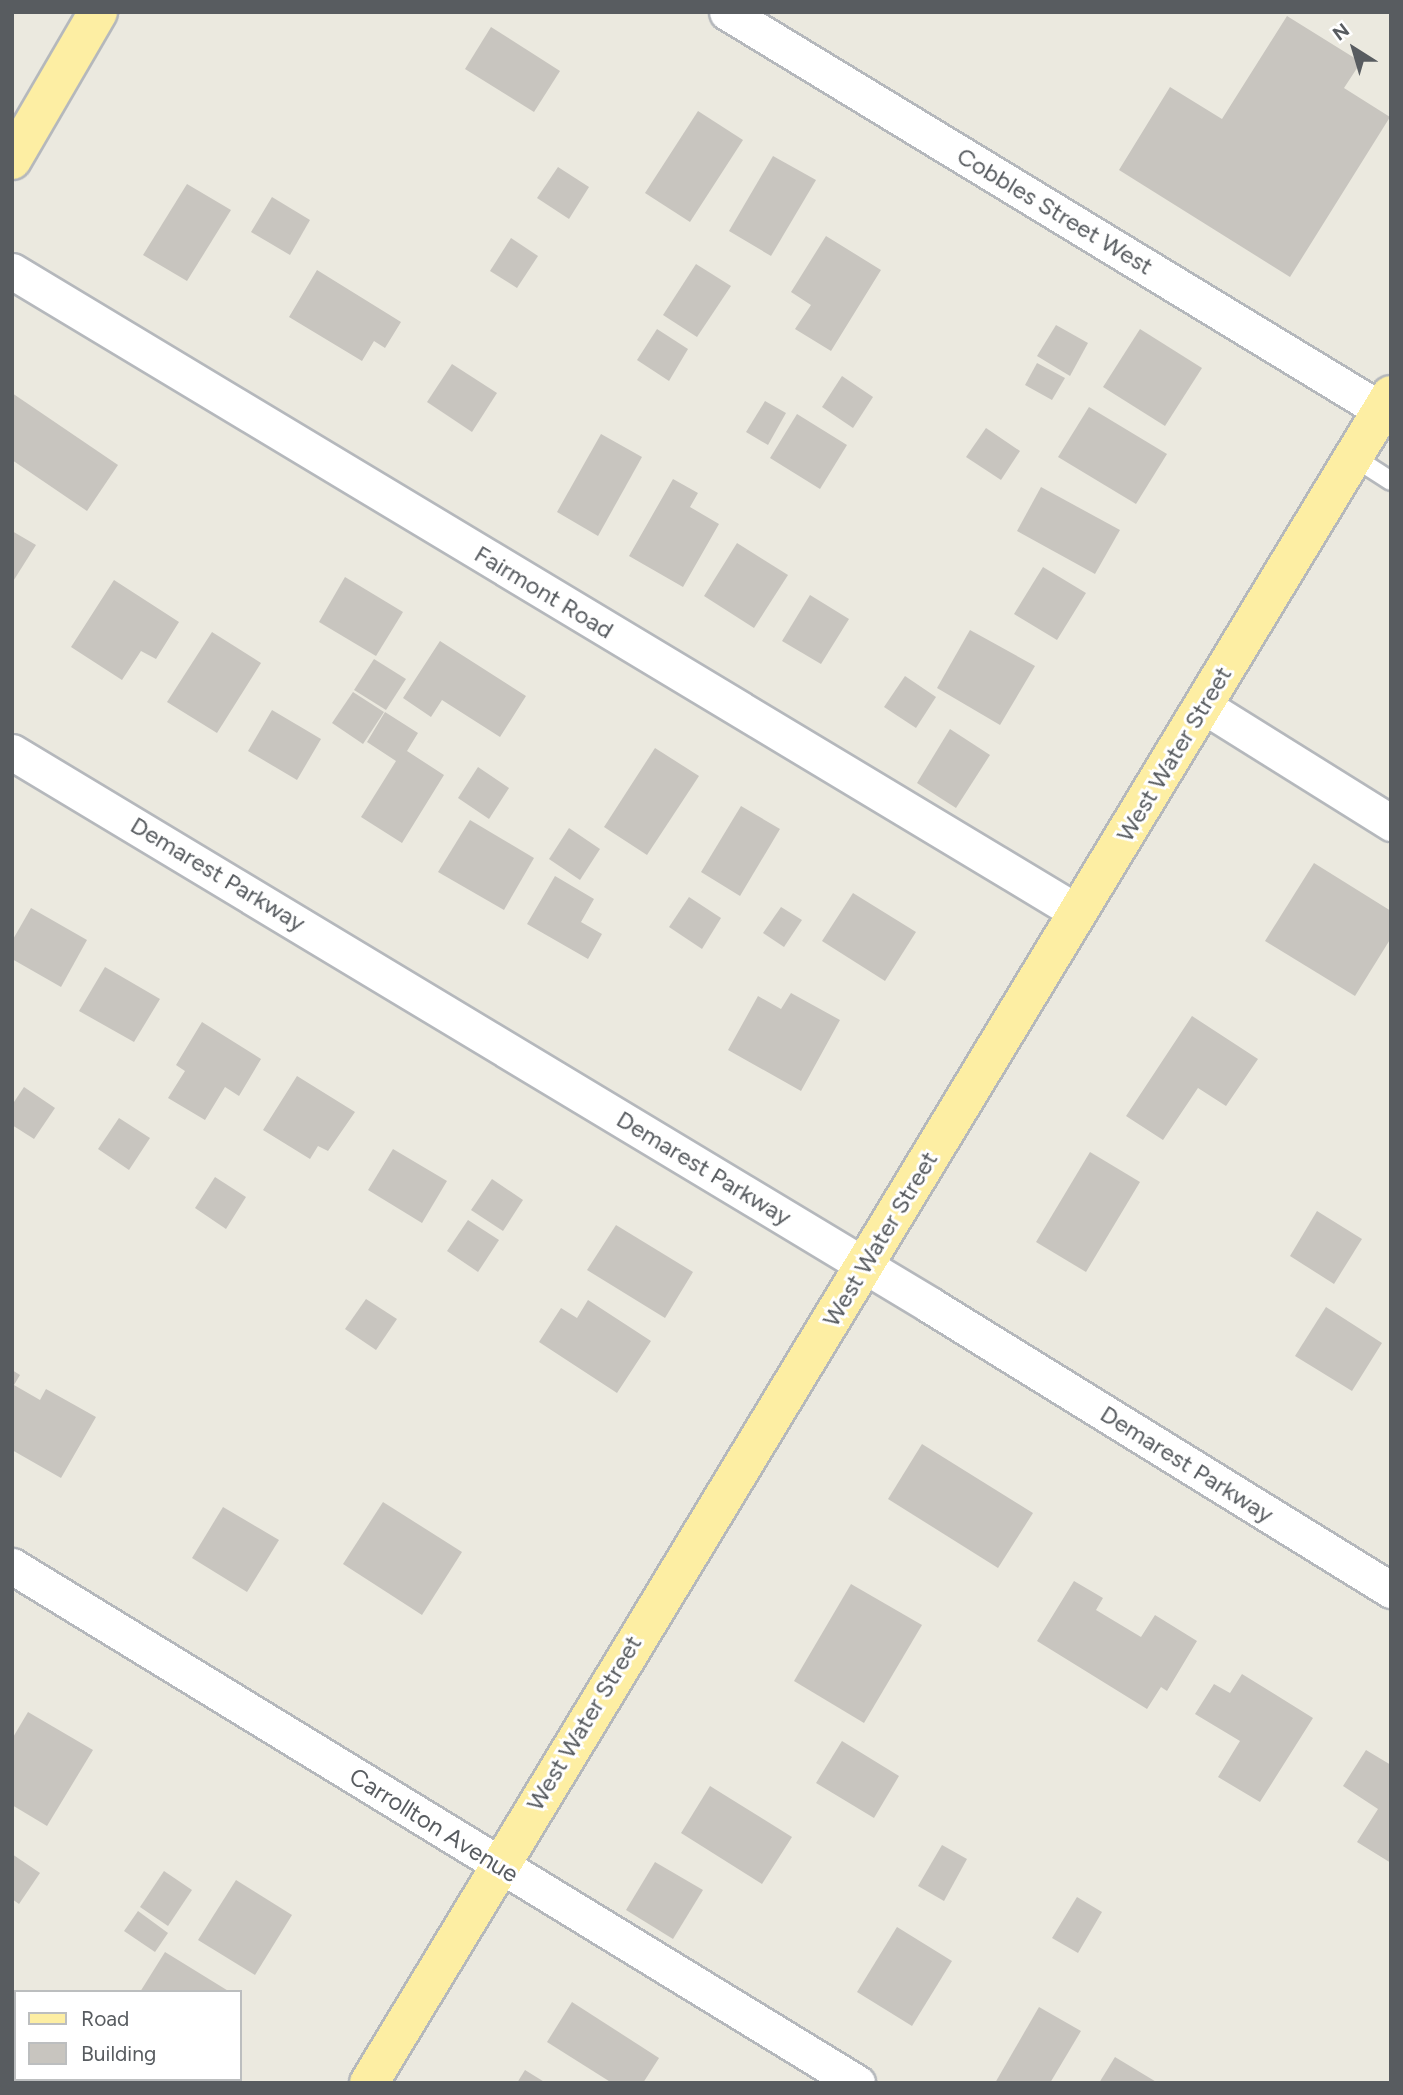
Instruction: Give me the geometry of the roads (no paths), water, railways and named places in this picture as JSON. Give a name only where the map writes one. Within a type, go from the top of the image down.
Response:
[{"type":"main road","points":[[12,160],[98,12]]},
{"type":"main road","name":"West Water Street","points":[[369,2083],[498,1865],[1386,403]]},
{"type":"street","name":"Cobbles Street West","points":[[727,12],[1386,403]]},
{"type":"street","name":"Fairmont Road","points":[[12,271],[1077,912]]},
{"type":"street","points":[[1204,706],[1391,823]]},
{"type":"street","name":"Demarest Parkway","points":[[12,752],[864,1266],[1391,1590]]},
{"type":"street","name":"Carrollton Avenue","points":[[12,1566],[857,2083]]},
{"type":"lane","points":[[1352,456],[1391,481]]}]
